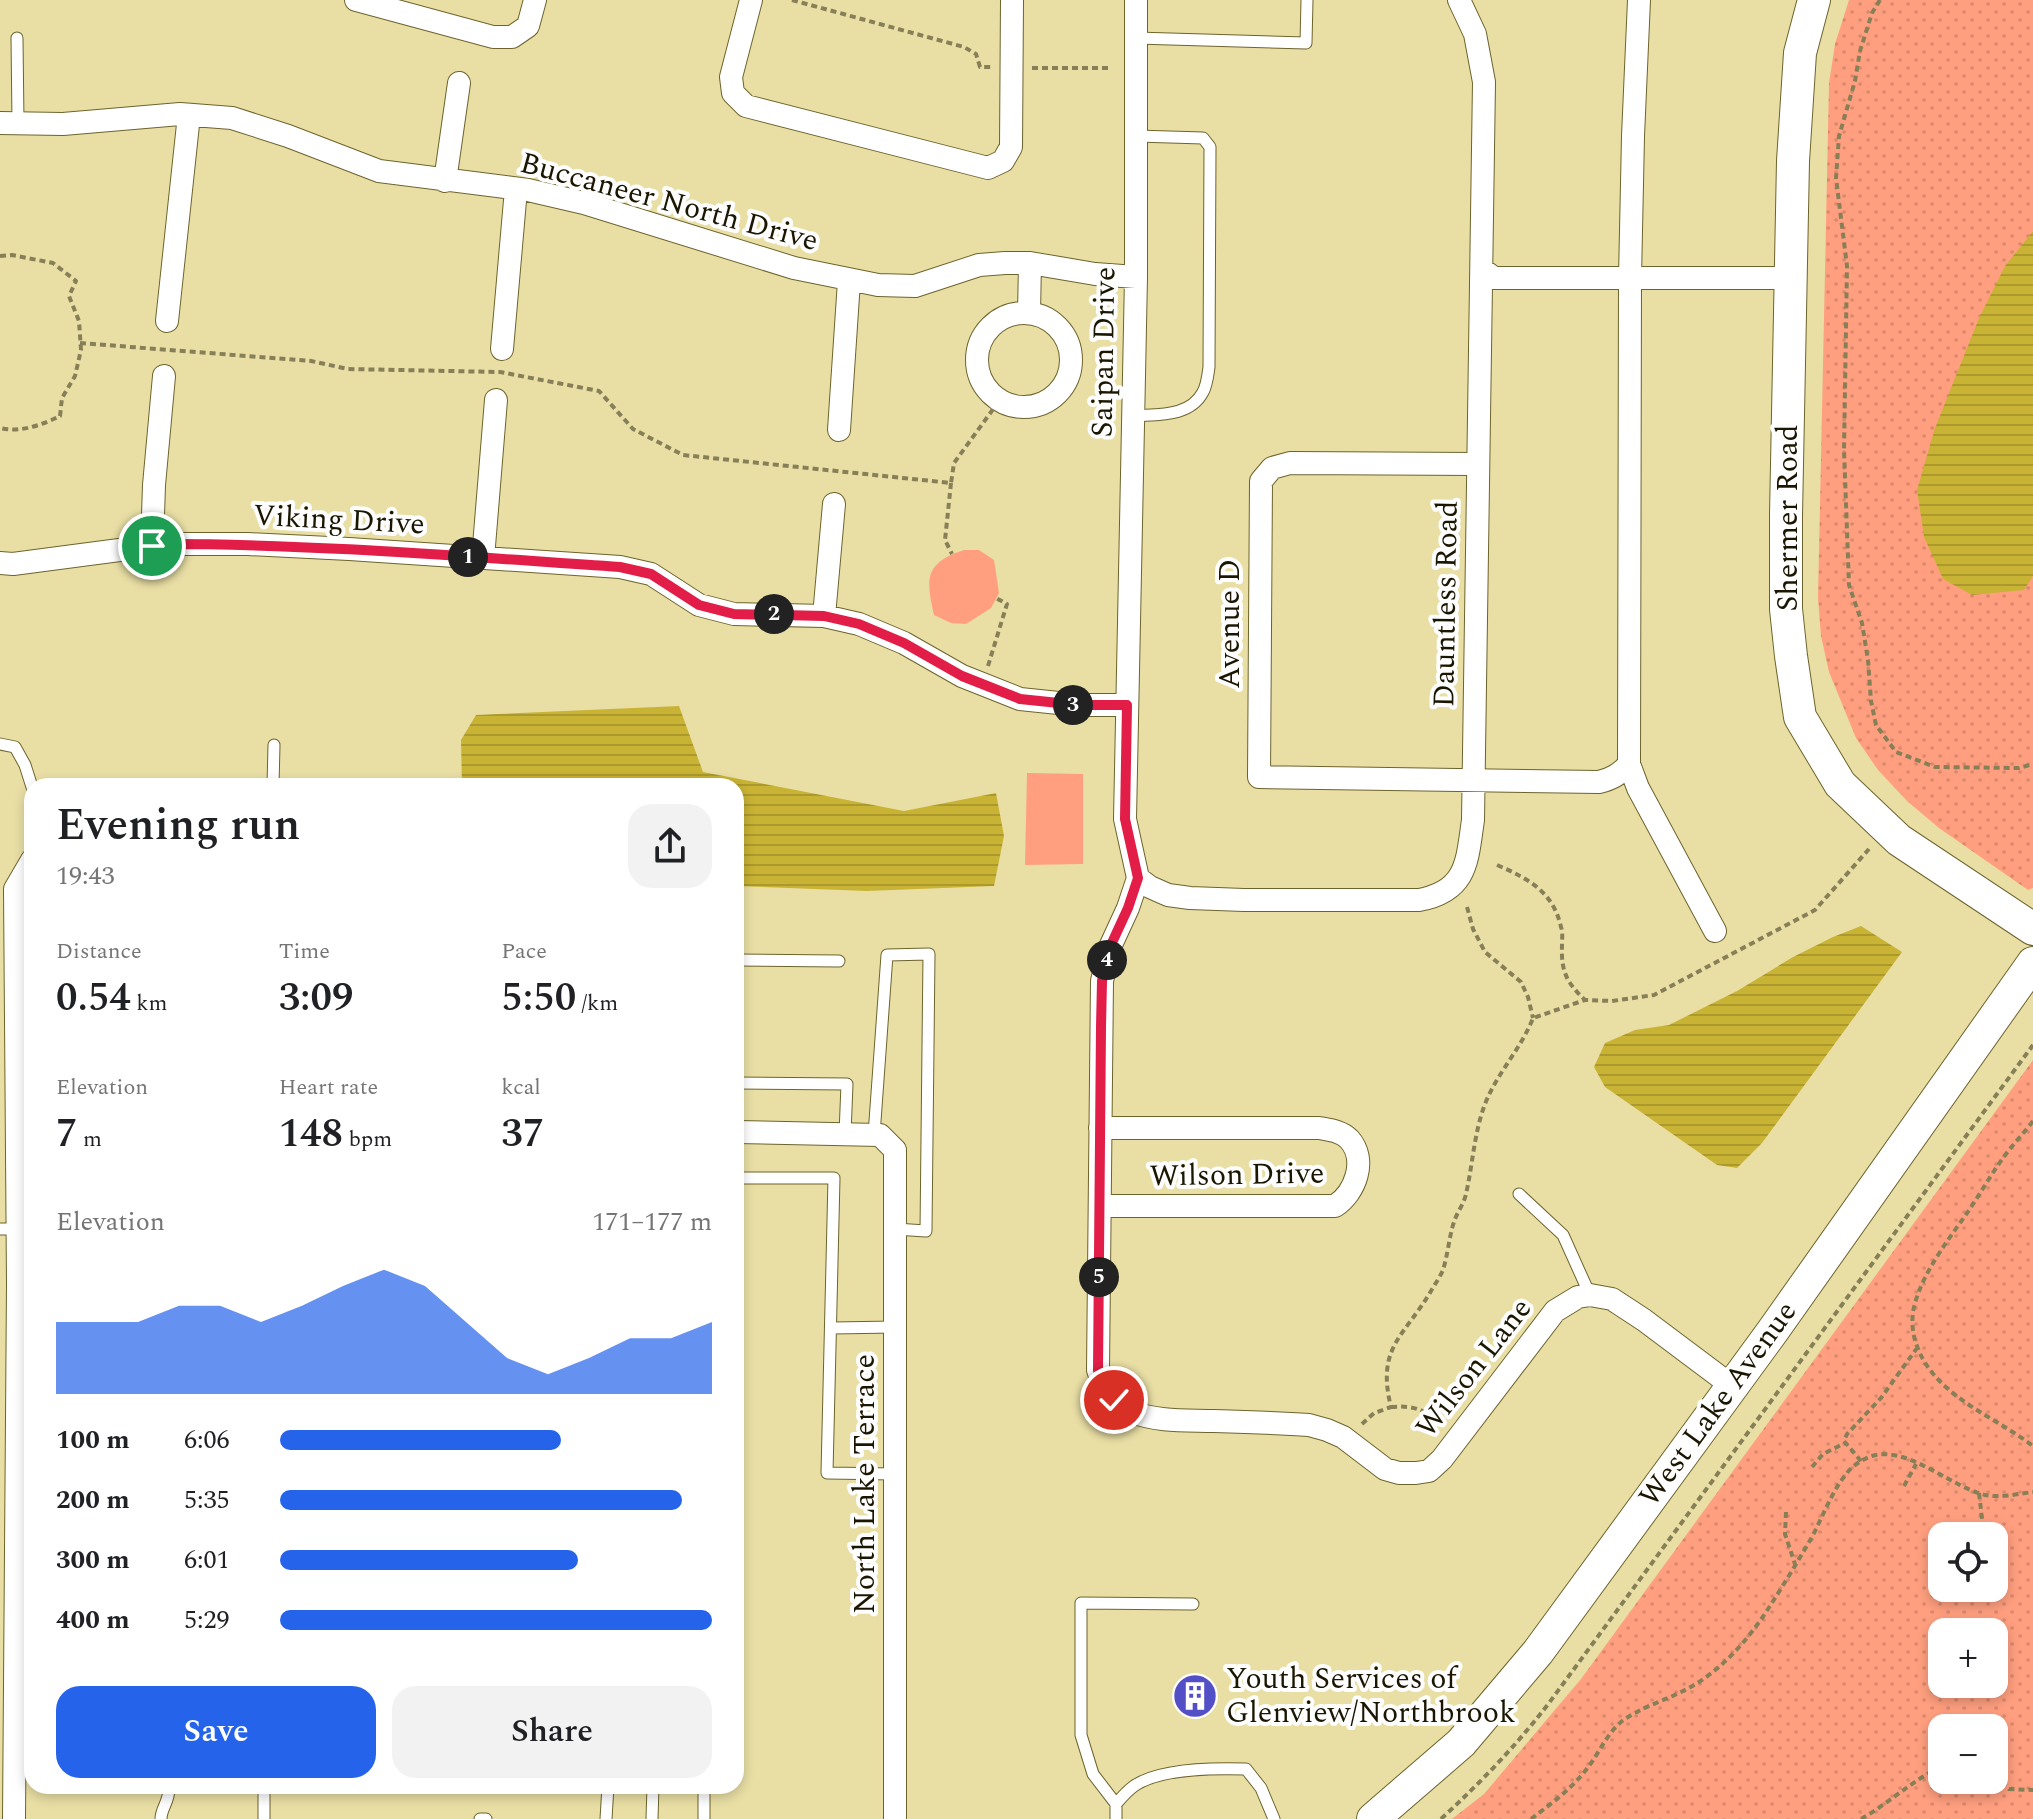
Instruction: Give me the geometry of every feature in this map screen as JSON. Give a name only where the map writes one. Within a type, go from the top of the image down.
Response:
[{"type":"street","points":[[356,0],[493,37],[512,37],[528,26],[535,0]]},
{"type":"street","points":[[751,0],[731,77],[733,93],[746,106],[988,168],[1003,161],[1011,147],[1012,0]]},
{"type":"street","name":"Saipan Drive","points":[[1136,0],[1136,277],[1125,819],[1138,878]]},
{"type":"street","name":"Dauntless Road","points":[[1138,878],[1168,895],[1190,898],[1419,900],[1429,898],[1462,876],[1473,820],[1484,82],[1475,34],[1459,0]]},
{"type":"street","points":[[1639,0],[1630,278],[1629,764],[1638,788],[1715,931]]},
{"type":"street","name":"Shermer Road","points":[[1814,0],[1800,53],[1793,161],[1786,609],[1800,717],[1840,784],[1899,840],[2033,929]]},
{"type":"street","points":[[445,181],[459,83]]},
{"type":"street","name":"Buccaneer North Drive","points":[[9,123],[63,124],[180,114],[232,118],[379,171],[516,189],[584,203],[794,268],[878,285],[915,286],[979,265],[1030,263],[1136,277]]},
{"type":"street","points":[[167,321],[189,115]]},
{"type":"street","points":[[502,349],[516,189]]},
{"type":"street","points":[[1029,313],[1030,263]]},
{"type":"street","points":[[1482,269],[1494,278],[1791,278]]},
{"type":"street","points":[[839,430],[849,281]]},
{"type":"street","points":[[1029,313],[1045,317],[1060,329],[1069,345],[1072,363],[1067,381],[1056,395],[1041,405],[1022,408],[999,401],[989,393],[979,377],[976,358],[980,340],[992,325],[1008,315],[1029,313]]},
{"type":"street","points":[[152,546],[164,376]]},
{"type":"street","points":[[483,558],[496,400]]},
{"type":"street","name":"Avenue D","points":[[1474,780],[1259,777],[1260,496],[1261,481],[1272,468],[1290,463],[1478,464]]},
{"type":"street","points":[[824,616],[834,504]]},
{"type":"street","name":"Viking Drive","points":[[0,563],[13,564],[165,544],[248,544],[620,567],[651,574],[699,605],[734,614],[824,616],[859,624],[904,643],[962,676],[1020,699],[1078,705],[1127,705]]},
{"type":"street","points":[[1474,780],[1599,782],[1621,773],[1629,764]]},
{"type":"street","name":"Wilson Lane","points":[[1138,878],[1110,947],[1102,981],[1098,1370],[1103,1387],[1114,1400],[1131,1411],[1148,1416],[1309,1425],[1343,1437],[1385,1469],[1399,1473],[1429,1471],[1442,1459],[1555,1311],[1578,1297],[1590,1295]]},
{"type":"street","points":[[14,1819],[8,1677],[24,1613],[8,1526],[24,1062],[8,1040],[19,892],[24,880]]},
{"type":"street","name":"West Lake Avenue","points":[[1373,1819],[1461,1743],[1538,1652],[2033,963]]},
{"type":"street","name":"Wilson Drive","points":[[1100,1128],[1319,1128],[1337,1131],[1349,1139],[1358,1161],[1354,1186],[1335,1206],[1100,1206]]},
{"type":"street","points":[[744,1132],[874,1135]]},
{"type":"street","name":"North Lake Terrace","points":[[874,1135],[880,1135],[895,1150],[895,1819]]},
{"type":"street","points":[[1590,1295],[1612,1299],[1732,1386]]},
{"type":"lane","points":[[1136,38],[1306,43],[1307,0]]},
{"type":"lane","points":[[9,123],[17,38]]},
{"type":"lane","points":[[1134,416],[1187,409],[1203,392],[1209,367],[1210,147],[1203,138],[1136,136]]},
{"type":"lane","points":[[0,744],[15,747],[29,778]]},
{"type":"lane","points":[[273,778],[274,745]]},
{"type":"lane","points":[[874,1135],[887,955],[929,954],[926,1231],[895,1229]]},
{"type":"lane","points":[[744,960],[839,961]]},
{"type":"lane","points":[[744,1083],[847,1084],[845,1134]]},
{"type":"lane","points":[[744,1178],[834,1178],[827,1473],[895,1474]]},
{"type":"lane","points":[[1519,1194],[1563,1235],[1590,1295]]},
{"type":"lane","points":[[832,1328],[895,1327]]},
{"type":"lane","points":[[1116,1819],[1116,1804],[1093,1774],[1081,1735],[1081,1603],[1193,1604]]},
{"type":"lane","points":[[1116,1804],[1136,1784],[1157,1777],[1193,1770],[1246,1769],[1261,1788],[1274,1819]]},
{"type":"lane","points":[[161,1819],[169,1794]]},
{"type":"lane","points":[[264,1794],[264,1819]]},
{"type":"lane","points":[[606,1819],[608,1794]]},
{"type":"lane","points":[[652,1819],[653,1794]]},
{"type":"lane","points":[[704,1794],[704,1819]]},
{"type":"path","points":[[792,0],[964,47],[976,54],[980,67],[1112,68]]},
{"type":"path","points":[[1880,0],[1872,13],[1860,51],[1839,136],[1836,178],[1847,266],[1844,450],[1849,585],[1862,623],[1876,725],[1896,752],[1935,767],[2019,768],[2033,764]]},
{"type":"path","points":[[0,256],[12,255],[53,263],[76,281],[69,296],[79,321],[81,350],[75,376],[62,398],[60,416],[39,426],[0,428]]},
{"type":"path","points":[[80,343],[311,361],[348,369],[500,372],[599,391],[633,429],[683,455],[951,483]]},
{"type":"path","points":[[952,554],[945,540],[954,463],[999,401]]},
{"type":"path","points":[[981,684],[1007,604],[996,598]]},
{"type":"path","points":[[1533,1018],[1585,1000],[1612,1001],[1654,995],[1815,910],[1871,847]]},
{"type":"path","points":[[1497,865],[1527,878],[1550,899],[1562,927],[1561,965],[1572,988],[1585,1000]]},
{"type":"path","points":[[1391,1407],[1386,1389],[1386,1368],[1391,1349],[1425,1303],[1442,1273],[1454,1222],[1466,1197],[1476,1128],[1497,1078],[1513,1058],[1533,1018],[1521,982],[1485,952],[1473,929],[1467,907]]},
{"type":"path","points":[[1441,1819],[1517,1744],[1549,1703],[2033,1045]]},
{"type":"path","points":[[2033,1121],[2004,1157],[1926,1276],[1914,1307],[1913,1333],[1917,1348],[1929,1369],[1948,1389],[2033,1446]]},
{"type":"path","points":[[1861,1461],[1845,1443],[1847,1434],[1881,1398],[1917,1348]]},
{"type":"path","points":[[1363,1422],[1374,1413],[1407,1405],[1426,1411],[1443,1425]]},
{"type":"path","points":[[1812,1467],[1823,1454],[1845,1443]]},
{"type":"path","points":[[1531,1819],[1572,1786],[1623,1720],[1698,1682],[1751,1634],[1795,1565],[1845,1475],[1861,1461],[1885,1454],[1916,1463],[1979,1493],[1999,1496],[2033,1492]]},
{"type":"path","points":[[1904,1486],[1916,1463]]},
{"type":"path","points":[[1979,1493],[1982,1522]]},
{"type":"path","points":[[1786,1512],[1785,1534],[1795,1565]]},
{"type":"path","points":[[1861,1819],[1928,1773]]},
{"type":"path","points":[[2008,1788],[2033,1790]]},
{"type":"shaded area","points":[[1849,0],[2033,0],[2033,888],[2028,890],[1939,828],[1907,801],[1878,770],[1856,738],[1829,672],[1821,636],[1818,598],[1829,83],[1835,44]]},
{"type":"shaded area","points":[[2033,231],[2033,576],[2024,590],[1972,595],[1943,579],[1924,537],[1917,490],[1935,428],[1979,318],[2005,266]]},
{"type":"shaded area","points":[[964,550],[979,550],[994,560],[999,593],[991,608],[966,624],[951,623],[934,615],[929,582],[941,561]]},
{"type":"shaded area","points":[[679,706],[703,772],[734,778],[462,778],[461,740],[476,715]]},
{"type":"shaded area","points":[[1027,773],[1083,774],[1083,864],[1025,865]]},
{"type":"shaded area","points":[[744,780],[904,811],[996,793],[1004,836],[994,886],[867,891],[744,886]]},
{"type":"shaded area","points":[[1861,926],[1902,952],[1762,1143],[1737,1168],[1717,1165],[1605,1087],[1594,1067],[1605,1043],[1635,1030],[1669,1025],[1737,991],[1793,957]]},
{"type":"shaded area","points":[[2033,1060],[2033,1819],[1452,1819],[1484,1794],[1581,1679]]},
{"type":"place","name":"Youth Services of Glenview/Northbrook","points":[[1195,1696]]},
{"type":"route","points":[[152,546],[248,544],[620,567],[651,574],[699,605],[734,614],[824,616],[859,624],[904,643],[962,676],[1020,699],[1078,705],[1127,705],[1125,819],[1138,878],[1104,970],[1101,1027],[1098,1370],[1103,1387],[1114,1400]]}]
